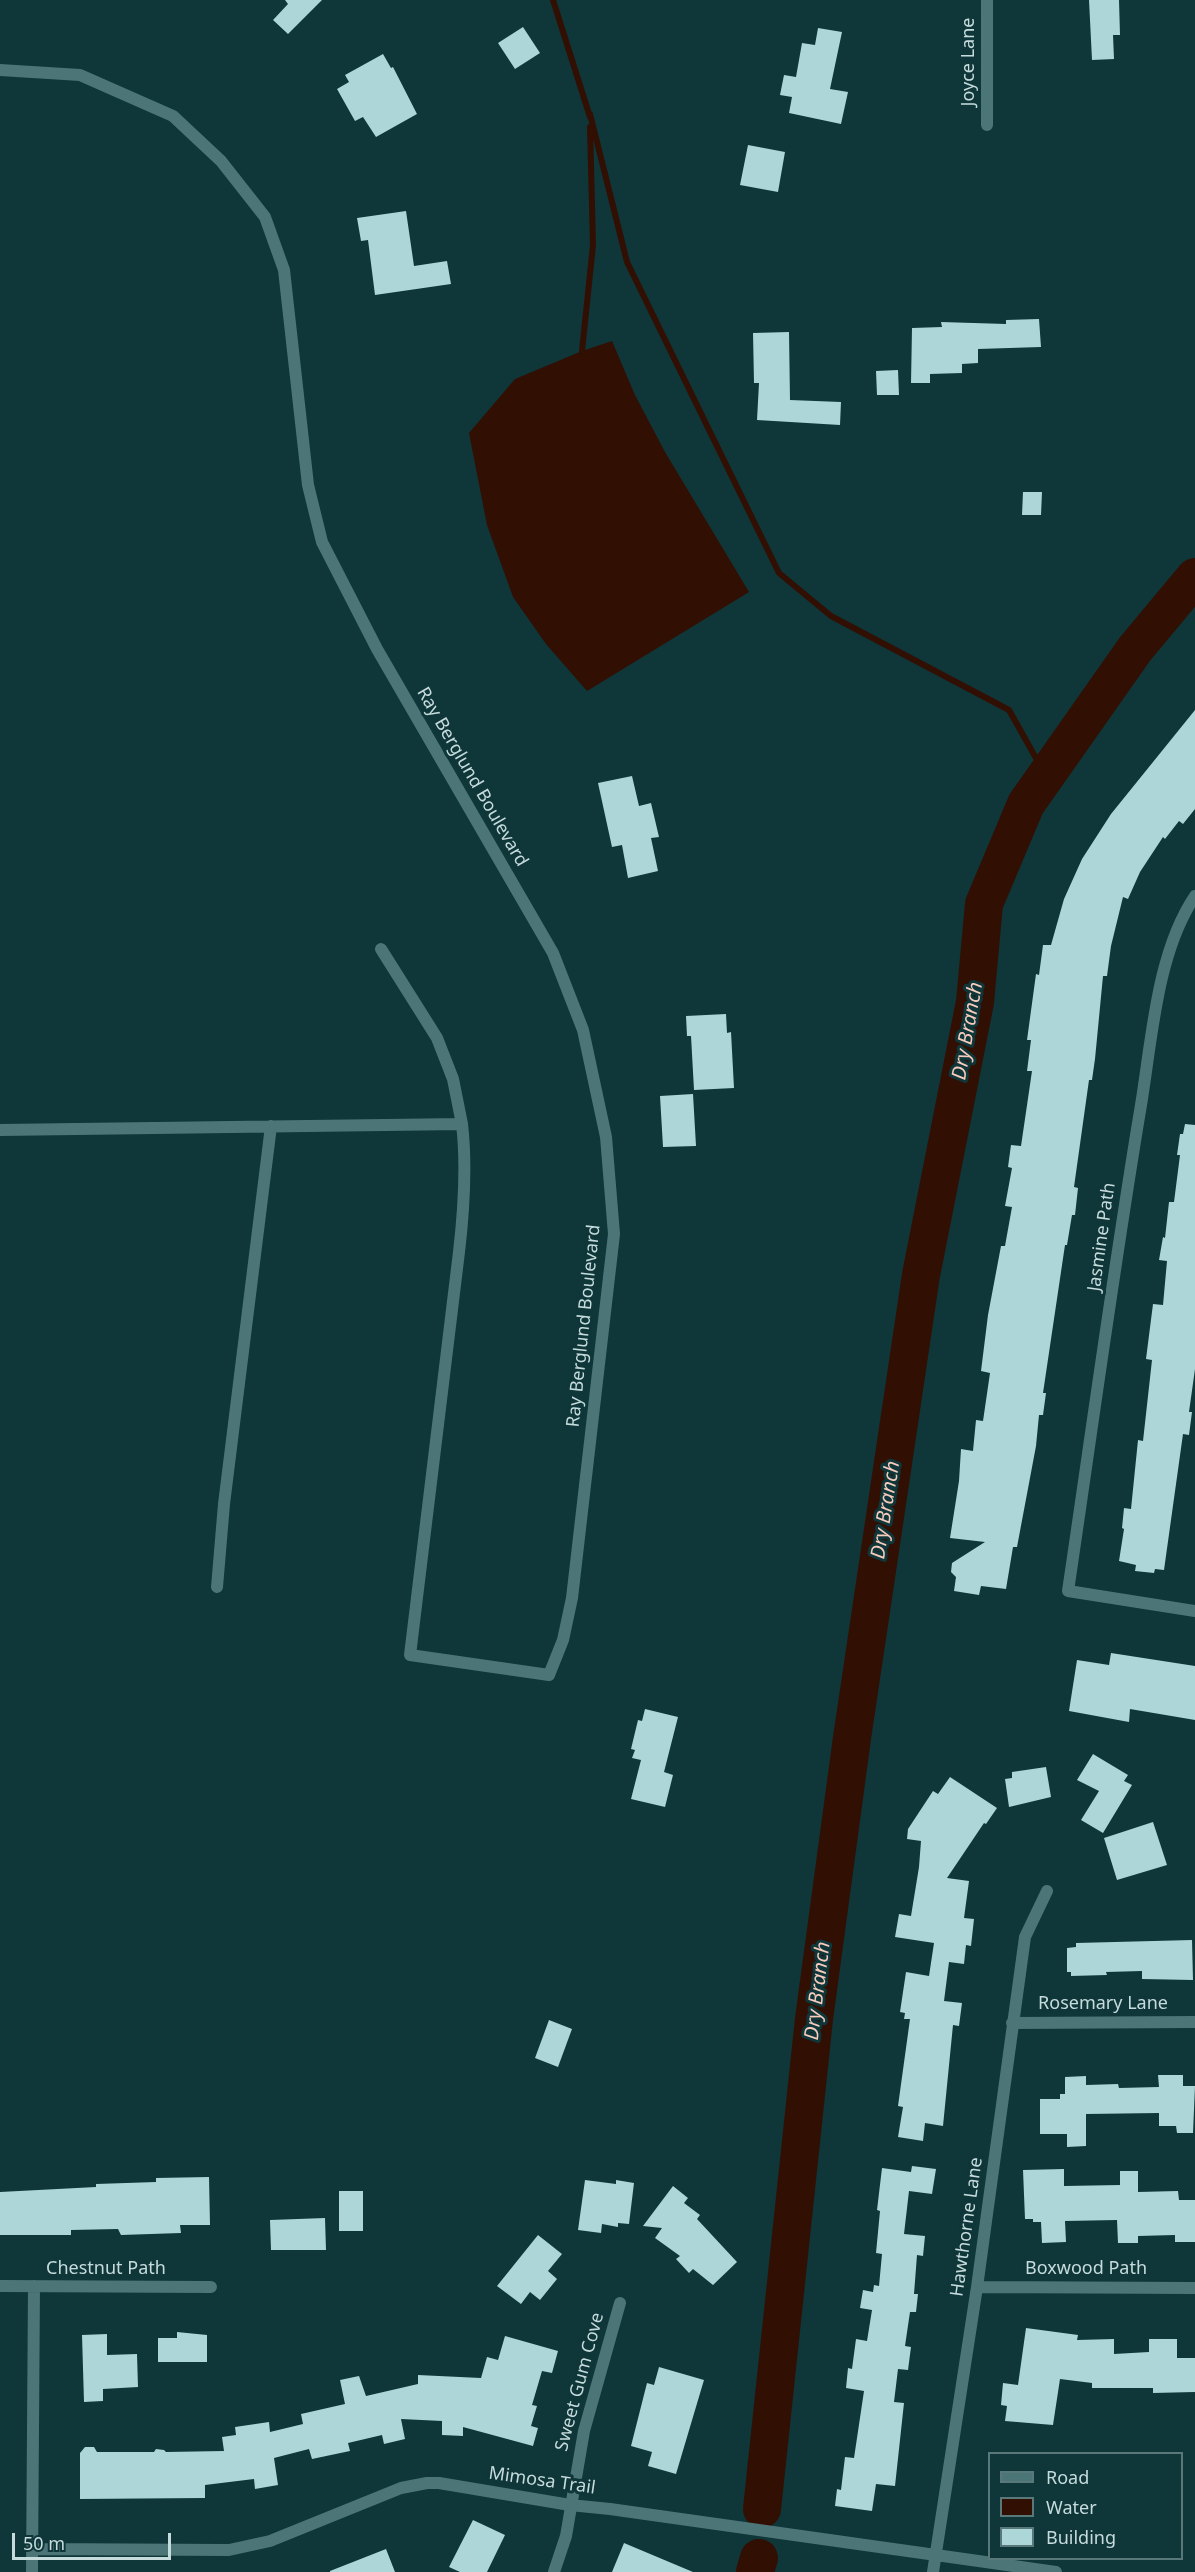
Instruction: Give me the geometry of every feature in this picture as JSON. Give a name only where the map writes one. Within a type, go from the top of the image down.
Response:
[{"type":"street","name":"Joyce Lane","points":[[987,0],[987,125]]},
{"type":"street","name":"Ray Berglund Boulevard","points":[[0,70],[80,75],[173,116],[220,161],[265,217],[284,270],[309,485],[322,543],[377,649],[553,952],[583,1030],[606,1137],[614,1234],[572,1598],[563,1640],[549,1675],[410,1655],[459,1252],[465,1173],[462,1124]]},
{"type":"street","name":"Jasmine Path","points":[[1195,896],[1185,910],[1167,955],[1131,1163],[1068,1591],[1195,1611]]},
{"type":"street","points":[[0,1130],[462,1124],[453,1079],[436,1038],[381,948]]},
{"type":"street","points":[[217,1587],[224,1504],[271,1126]]},
{"type":"street","name":"Hawthorne Lane","points":[[933,2572],[977,2287],[1025,1937],[1047,1891]]},
{"type":"street","name":"Rosemary Lane","points":[[1012,2023],[1195,2022]]},
{"type":"street","name":"Chestnut Path","points":[[0,2286],[211,2287]]},
{"type":"street","points":[[32,2572],[34,2286]]},
{"type":"street","name":"Boxwood Path","points":[[977,2287],[1195,2288]]},
{"type":"street","name":"Sweet Gum Cove","points":[[554,2572],[566,2536],[584,2431],[620,2303]]},
{"type":"street","name":"Mimosa Trail","points":[[32,2549],[229,2550],[257,2546],[401,2488],[427,2483],[1056,2572]]},
{"type":"water","points":[[612,341],[635,395],[665,452],[749,592],[587,691],[546,644],[513,597],[487,525],[469,433],[515,379]]},
{"type":"building","points":[[285,0],[322,0],[288,34],[273,20],[288,4]]},
{"type":"building","points":[[1089,0],[1119,0],[1120,35],[1113,35],[1114,59],[1092,60]]},
{"type":"building","points":[[523,27],[540,53],[515,69],[498,43]]},
{"type":"building","points":[[818,28],[842,32],[830,89],[848,92],[841,124],[789,113],[792,97],[780,95],[784,75],[796,77],[802,43],[815,45]]},
{"type":"building","points":[[383,54],[391,68],[393,67],[417,114],[376,137],[363,117],[355,121],[337,89],[349,82],[345,75]]},
{"type":"building","points":[[748,145],[785,152],[778,192],[740,185]]},
{"type":"building","points":[[406,211],[414,266],[447,261],[451,284],[375,295],[368,240],[361,241],[357,218]]},
{"type":"building","points":[[1039,319],[1041,347],[978,349],[978,363],[962,364],[962,373],[930,374],[930,383],[911,383],[912,328],[942,327],[941,322],[1006,324],[1006,320]]},
{"type":"building","points":[[789,332],[790,400],[841,402],[840,425],[757,420],[759,383],[754,383],[753,333]]},
{"type":"building","points":[[898,370],[899,395],[877,395],[876,371]]},
{"type":"building","points":[[1023,492],[1042,492],[1041,515],[1022,515]]},
{"type":"building","points":[[1195,710],[1195,809],[1183,824],[1179,821],[1165,839],[1163,837],[1140,872],[1128,899],[1123,897],[1111,946],[1107,976],[1103,976],[1095,1059],[1092,1080],[1089,1080],[1074,1187],[1078,1188],[1075,1215],[1072,1215],[1067,1245],[1065,1245],[1043,1393],[1046,1393],[1043,1415],[1039,1415],[1036,1446],[1017,1547],[1013,1547],[1006,1589],[981,1586],[979,1595],[954,1591],[956,1577],[951,1572],[952,1563],[985,1542],[950,1538],[959,1481],[961,1449],[973,1451],[976,1420],[983,1421],[990,1373],[981,1371],[988,1315],[1001,1246],[1005,1246],[1012,1207],[1005,1206],[1012,1168],[1008,1167],[1011,1145],[1021,1146],[1032,1071],[1027,1071],[1031,1040],[1027,1040],[1036,974],[1039,975],[1043,945],[1051,945],[1064,899],[1082,859],[1111,814]]},
{"type":"building","points":[[632,776],[639,806],[651,803],[659,837],[651,838],[658,871],[628,878],[622,845],[612,847],[598,783]]},
{"type":"building","points":[[726,1014],[727,1033],[731,1032],[734,1088],[694,1090],[691,1036],[687,1036],[686,1016]]},
{"type":"building","points":[[693,1094],[696,1146],[663,1147],[660,1096]]},
{"type":"building","points":[[1185,1124],[1195,1125],[1195,1369],[1189,1412],[1192,1412],[1189,1435],[1183,1434],[1164,1570],[1155,1569],[1154,1573],[1135,1571],[1136,1565],[1119,1561],[1124,1529],[1122,1528],[1124,1508],[1131,1509],[1138,1440],[1143,1441],[1152,1360],[1146,1359],[1153,1304],[1163,1305],[1167,1261],[1159,1260],[1163,1237],[1165,1238],[1169,1202],[1174,1202],[1180,1155],[1177,1155],[1180,1134],[1183,1134]]},
{"type":"building","points":[[1111,1653],[1195,1666],[1195,1720],[1130,1709],[1129,1722],[1069,1711],[1077,1660],[1109,1665]]},
{"type":"building","points":[[645,1709],[678,1717],[664,1772],[673,1775],[665,1807],[631,1799],[641,1760],[632,1758],[635,1750],[631,1749],[638,1720],[642,1721]]},
{"type":"building","points":[[1093,1754],[1128,1775],[1124,1781],[1132,1785],[1103,1833],[1081,1820],[1099,1791],[1077,1780]]},
{"type":"building","points":[[1046,1767],[1051,1797],[1009,1807],[1005,1779],[1012,1778],[1012,1772]]},
{"type":"building","points":[[950,1777],[997,1808],[986,1824],[984,1823],[947,1878],[969,1881],[964,1918],[974,1919],[971,1946],[966,1945],[964,1964],[949,1962],[944,2001],[962,2003],[959,2026],[953,2025],[943,2126],[925,2123],[923,2141],[898,2137],[903,2107],[898,2106],[910,2019],[904,2019],[905,2013],[900,2012],[906,1972],[929,1976],[934,1943],[895,1937],[899,1914],[911,1916],[919,1867],[921,1841],[907,1839],[908,1829],[933,1791],[938,1794]]},
{"type":"building","points":[[1153,1822],[1167,1865],[1117,1880],[1104,1838]]},
{"type":"building","points":[[1192,1940],[1193,1980],[1142,1979],[1142,1971],[1071,1976],[1071,1972],[1067,1972],[1067,1948],[1076,1947],[1076,1943]]},
{"type":"building","points":[[549,2020],[572,2029],[558,2067],[535,2058]]},
{"type":"building","points":[[1158,2075],[1183,2075],[1183,2086],[1195,2086],[1193,2133],[1177,2133],[1176,2126],[1159,2126],[1159,2113],[1086,2114],[1086,2146],[1067,2147],[1067,2134],[1040,2134],[1040,2099],[1060,2099],[1060,2094],[1065,2094],[1065,2077],[1086,2076],[1086,2085],[1118,2084],[1119,2088],[1159,2087]]},
{"type":"building","points":[[912,2166],[936,2169],[932,2194],[909,2191],[904,2234],[925,2236],[923,2256],[917,2255],[914,2294],[918,2294],[916,2312],[910,2312],[905,2346],[911,2347],[908,2370],[898,2369],[894,2402],[904,2403],[895,2486],[876,2484],[872,2511],[835,2506],[837,2489],[841,2490],[845,2457],[854,2458],[864,2391],[846,2388],[848,2368],[852,2369],[856,2339],[867,2341],[872,2310],[860,2308],[863,2290],[873,2292],[874,2285],[879,2286],[882,2254],[876,2253],[880,2211],[877,2210],[882,2168],[911,2172]]},
{"type":"building","points":[[1064,2169],[1064,2186],[1120,2185],[1120,2171],[1138,2171],[1138,2192],[1178,2191],[1179,2200],[1195,2200],[1195,2242],[1175,2242],[1175,2235],[1138,2236],[1138,2243],[1118,2243],[1117,2220],[1065,2221],[1066,2242],[1042,2243],[1041,2222],[1025,2219],[1023,2170]]},
{"type":"building","points":[[209,2177],[210,2225],[180,2225],[181,2233],[121,2235],[118,2229],[71,2230],[71,2235],[0,2235],[0,2192],[96,2187],[96,2184],[156,2182],[156,2178]]},
{"type":"building","points":[[585,2180],[616,2184],[616,2180],[634,2183],[629,2224],[618,2223],[618,2227],[602,2224],[601,2233],[578,2230]]},
{"type":"building","points":[[673,2186],[688,2198],[684,2203],[700,2215],[697,2219],[737,2262],[713,2285],[693,2269],[689,2273],[676,2259],[680,2256],[655,2238],[662,2228],[643,2226]]},
{"type":"building","points":[[339,2191],[363,2191],[363,2231],[339,2231]]},
{"type":"building","points":[[325,2218],[326,2250],[271,2250],[270,2220]]},
{"type":"building","points":[[538,2235],[562,2254],[548,2271],[557,2279],[540,2300],[530,2292],[521,2304],[497,2286]]},
{"type":"building","points":[[1026,2328],[1078,2335],[1077,2340],[1114,2339],[1114,2354],[1149,2352],[1149,2339],[1177,2339],[1177,2358],[1195,2358],[1195,2392],[1153,2393],[1153,2388],[1092,2388],[1092,2383],[1060,2379],[1053,2425],[1005,2421],[1007,2406],[1001,2405],[1003,2383],[1018,2385]]},
{"type":"building","points":[[177,2332],[207,2335],[207,2362],[158,2362],[158,2338],[177,2338]]},
{"type":"building","points":[[107,2334],[107,2355],[137,2354],[138,2387],[103,2389],[103,2401],[84,2402],[82,2335]]},
{"type":"building","points":[[505,2336],[558,2351],[552,2373],[542,2371],[532,2405],[537,2406],[531,2426],[538,2428],[533,2446],[463,2427],[463,2436],[442,2435],[442,2421],[401,2419],[405,2439],[384,2444],[382,2435],[348,2443],[350,2451],[312,2459],[309,2449],[274,2458],[278,2485],[255,2489],[254,2479],[205,2485],[205,2498],[80,2499],[80,2453],[85,2447],[94,2447],[97,2452],[154,2452],[156,2449],[166,2452],[224,2451],[222,2437],[236,2435],[235,2427],[269,2422],[270,2432],[303,2424],[301,2414],[345,2404],[340,2380],[359,2376],[366,2396],[418,2384],[418,2375],[481,2378],[487,2357],[498,2360]]},
{"type":"building","points":[[659,2367],[704,2380],[676,2474],[648,2466],[652,2452],[631,2446],[647,2383],[654,2385]]},
{"type":"building","points":[[473,2520],[505,2535],[487,2572],[460,2572],[449,2567]]},
{"type":"building","points":[[624,2543],[693,2572],[612,2572]]},
{"type":"building","points":[[386,2549],[395,2572],[330,2572],[330,2571]]},
{"type":"waterway","points":[[553,0],[590,117]]},
{"type":"waterway","points":[[590,114],[627,262],[779,573],[831,616],[1009,710],[1046,776]]},
{"type":"waterway","points":[[582,351],[593,245],[590,127]]},
{"type":"waterway","name":"Dry Branch","points":[[762,2509],[814,2019],[852,1738],[921,1275],[975,1002],[984,904],[1026,804],[1135,649],[1195,577]]},
{"type":"waterway","name":"Dry Branch","points":[[755,2572],[759,2558]]}]
